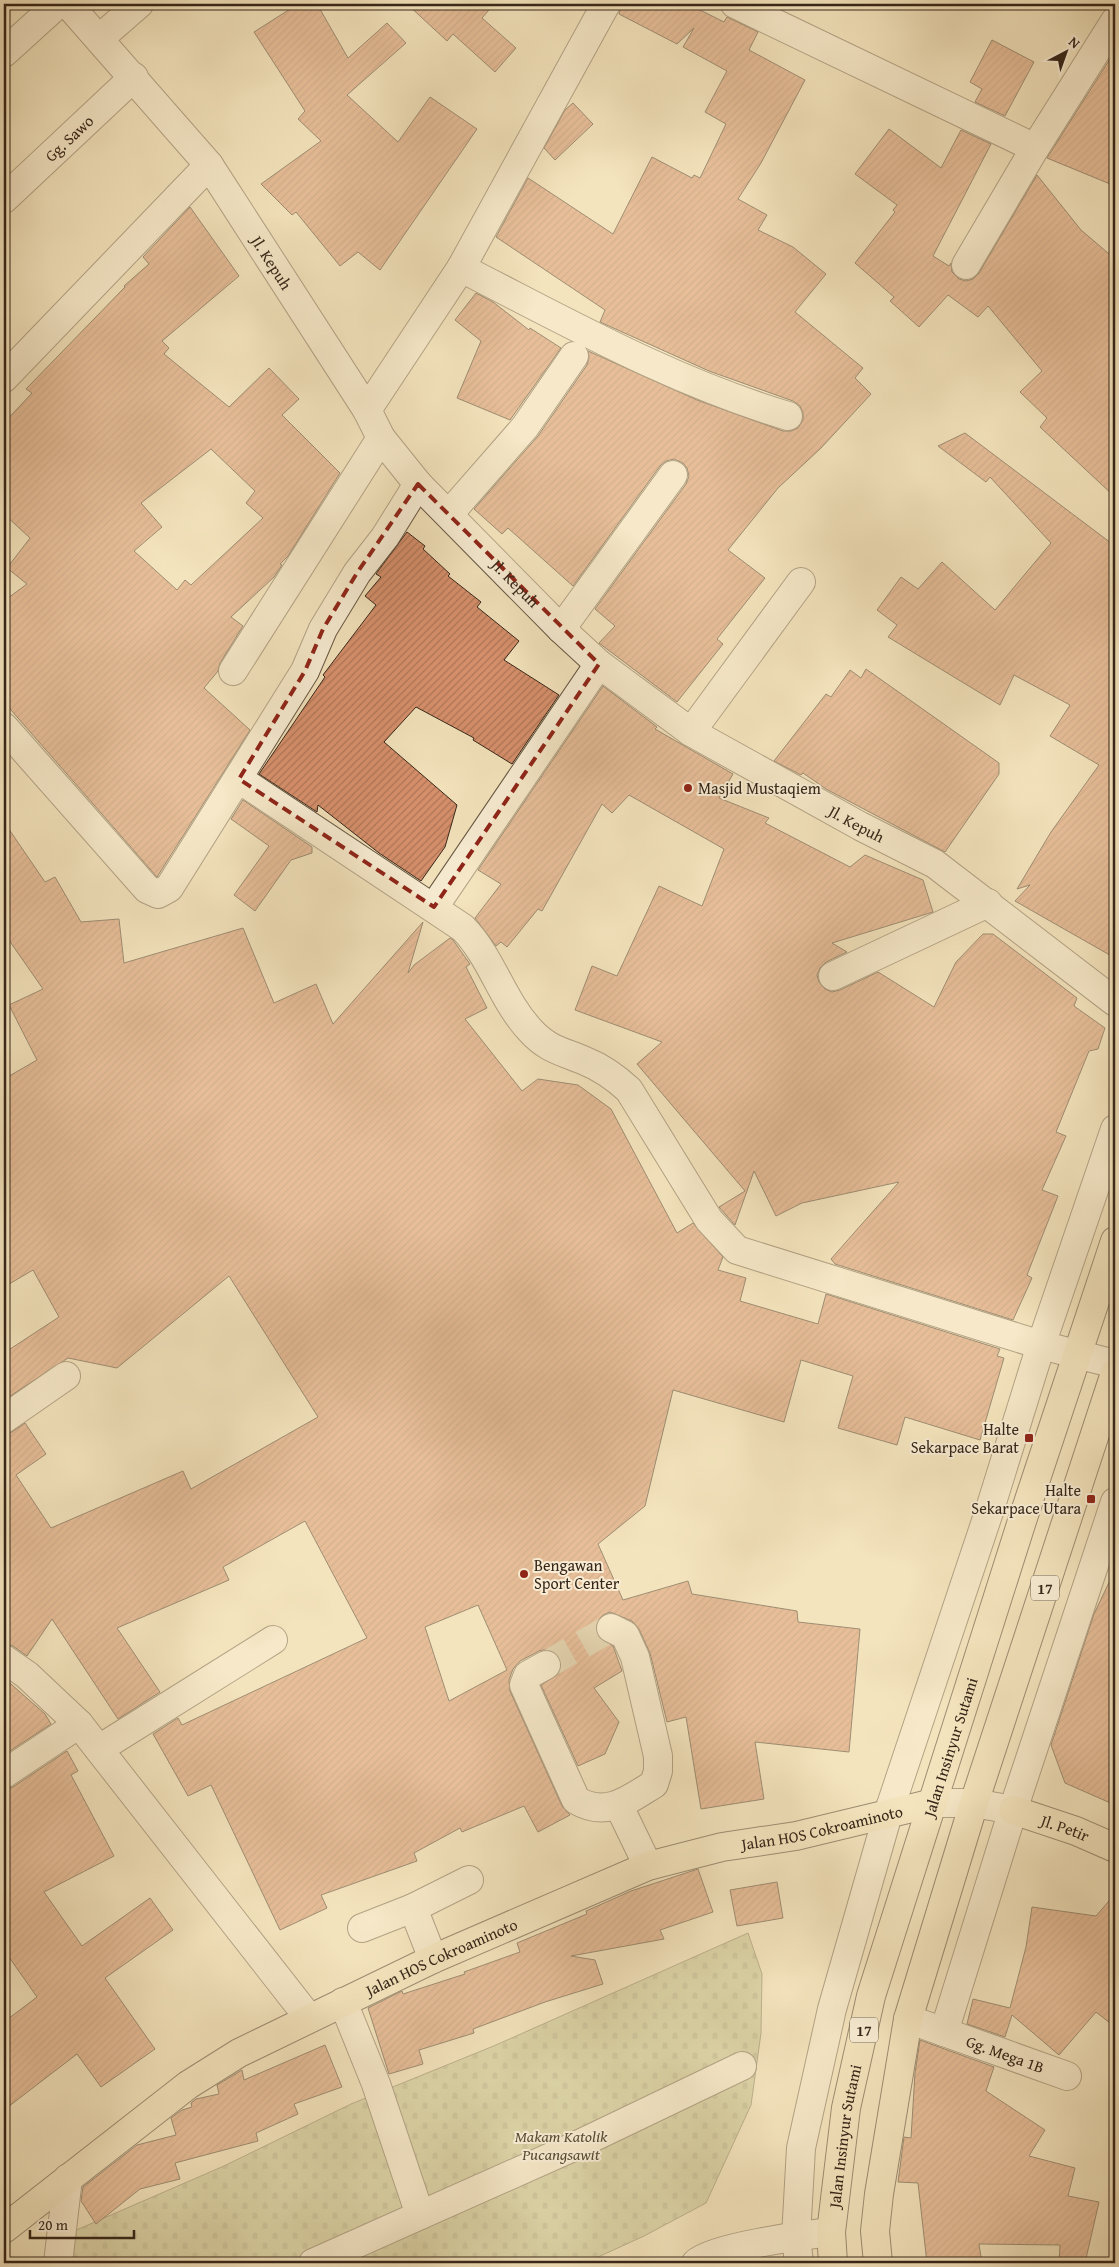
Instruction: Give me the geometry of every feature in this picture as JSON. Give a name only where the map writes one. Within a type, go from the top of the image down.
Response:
[{"type":"main road","name":"Jalan Insinyur Sutami","points":[[833,2263],[831,2232],[846,2108],[872,1996],[1022,1521],[1115,1241]]},
{"type":"main road","name":"17","points":[[878,2263],[875,2231],[879,2194],[908,2018],[974,1803],[1115,1373]]},
{"type":"main road","name":"Jalan HOS Cokroaminoto","points":[[4,2230],[188,2084],[240,2053],[433,1958],[648,1866],[722,1848],[796,1836],[933,1803]]},
{"type":"main road","name":"Jl. Petir","points":[[1013,1810],[1076,1831],[1115,1848]]},
{"type":"street","points":[[4,53],[58,4]]},
{"type":"street","name":"Jl. Kepuh","points":[[68,4],[100,38],[209,165],[367,410],[381,438],[418,484],[561,629],[599,664],[691,732],[860,826],[935,864],[1115,1002]]},
{"type":"street","points":[[100,38],[140,4]]},
{"type":"street","points":[[367,410],[461,268],[606,4]]},
{"type":"street","points":[[734,4],[1035,148]]},
{"type":"street","points":[[966,265],[1035,148],[1115,21]]},
{"type":"street","name":"Gg. Sawo","points":[[4,199],[134,77]]},
{"type":"street","points":[[4,378],[209,165]]},
{"type":"street","points":[[461,268],[652,366],[707,390],[788,416]]},
{"type":"street","points":[[449,514],[525,427],[574,356]]},
{"type":"street","points":[[233,671],[381,438]]},
{"type":"street","points":[[561,629],[674,476]]},
{"type":"street","points":[[4,727],[147,890],[158,894],[169,888],[305,671],[323,629],[356,573],[385,537],[418,484]]},
{"type":"street","points":[[691,732],[801,582]]},
{"type":"street","points":[[434,908],[599,664]]},
{"type":"street","points":[[239,779],[463,928],[474,939],[528,1029],[545,1045],[586,1061],[614,1076],[629,1090],[709,1220],[737,1250],[1041,1345],[1115,1364]]},
{"type":"street","points":[[833,976],[988,903]]},
{"type":"street","points":[[799,2263],[796,2237],[803,2139],[832,2009],[888,1814],[989,1512],[1041,1345],[1115,1130]]},
{"type":"street","points":[[4,1419],[66,1376]]},
{"type":"street","points":[[944,2032],[1013,1810],[1115,1502]]},
{"type":"street","points":[[989,1512],[1022,1521]]},
{"type":"street","points":[[546,1665],[528,1674],[524,1685],[576,1800],[586,1806],[619,1806],[654,1784],[658,1771],[658,1756],[635,1657],[625,1635],[611,1628]]},
{"type":"street","points":[[98,1749],[273,1640]]},
{"type":"street","points":[[4,1659],[27,1675],[80,1724],[309,2018]]},
{"type":"street","points":[[4,1774],[80,1724]]},
{"type":"street","points":[[933,1803],[974,1803],[1013,1810]]},
{"type":"street","points":[[619,1806],[648,1866]]},
{"type":"street","points":[[362,1928],[412,1908],[469,1880]]},
{"type":"street","points":[[412,1908],[433,1958]]},
{"type":"street","points":[[343,2002],[376,2084],[420,2215]]},
{"type":"street","name":"Gg. Mega 1B","points":[[908,2018],[1067,2076]]},
{"type":"street","points":[[312,2263],[571,2148],[742,2066]]},
{"type":"street","points":[[58,2263],[68,2178]]},
{"type":"street","points":[[696,2263],[710,2255],[796,2237],[831,2232]]},
{"type":"highlighted area","points":[[418,484],[599,664],[434,907],[239,779],[305,671],[323,629],[357,573]]},
{"type":"green space","name":"Makam Katolik Pucangsawit","points":[[748,1933],[762,1974],[761,2033],[751,2105],[706,2203],[644,2236],[585,2263],[70,2263],[74,2231],[224,2166],[351,2104],[496,2045]]},
{"type":"building","points":[[298,4],[317,4],[348,58],[387,23],[406,43],[347,95],[398,142],[430,97],[477,129],[380,270],[358,252],[340,266],[296,212],[292,215],[261,184],[321,141],[298,119],[305,111],[254,32]]},
{"type":"building","points":[[407,4],[494,4],[482,18],[516,48],[495,72],[453,34],[447,41]]},
{"type":"building","points":[[622,4],[688,4],[724,22],[727,17],[758,32],[749,50],[805,80],[761,163],[738,199],[767,215],[758,230],[793,247],[826,274],[795,312],[863,368],[855,378],[871,394],[821,448],[778,488],[728,550],[765,578],[717,639],[723,644],[677,702],[599,643],[615,626],[595,609],[686,484],[689,476],[687,468],[683,463],[674,459],[666,461],[660,466],[573,586],[508,528],[502,534],[474,509],[538,436],[587,365],[588,351],[697,400],[783,431],[791,431],[798,428],[803,420],[800,406],[793,401],[709,371],[600,322],[605,310],[496,237],[528,178],[613,234],[652,157],[692,178],[694,175],[700,178],[726,124],[705,112],[727,71],[683,47],[694,28],[677,44],[619,14]]},
{"type":"building","points":[[992,40],[1034,62],[1005,116],[975,102],[982,89],[970,82]]},
{"type":"building","points":[[1115,51],[1115,186],[1047,158]]},
{"type":"building","points":[[573,103],[593,124],[555,160],[544,148],[565,110]]},
{"type":"building","points":[[889,129],[941,168],[961,130],[991,144],[933,256],[949,266],[951,263],[952,272],[959,279],[966,281],[973,279],[979,273],[1037,175],[1081,230],[1115,259],[1115,497],[1040,427],[1047,418],[1020,392],[1042,371],[988,306],[978,317],[948,295],[919,327],[890,301],[894,297],[855,263],[895,212],[893,210],[897,205],[855,174]]},
{"type":"building","points":[[190,207],[239,276],[162,341],[169,348],[164,354],[229,407],[269,368],[299,399],[282,415],[340,473],[288,556],[280,564],[282,565],[274,577],[231,617],[243,626],[220,663],[218,671],[204,688],[250,730],[157,877],[4,702],[4,601],[27,584],[7,568],[30,538],[4,514],[4,423],[32,393],[26,389],[124,286],[149,264],[143,257]],"holes":[[[211,449],[255,491],[246,503],[263,518],[191,585],[185,580],[177,590],[134,551],[162,527],[141,503]]]},
{"type":"building","points":[[476,293],[493,302],[529,330],[530,328],[561,348],[510,420],[457,398],[481,341],[455,320]]},
{"type":"building","points":[[965,433],[1115,546],[1115,958],[1015,901],[1030,885],[1017,889],[1051,832],[1099,765],[1050,736],[1070,705],[1014,675],[1000,705],[888,637],[897,625],[877,610],[901,577],[918,589],[942,562],[995,610],[1051,543],[990,477],[986,482],[938,446]]},
{"type":"building","points":[[407,532],[425,546],[423,549],[450,574],[448,576],[481,602],[477,607],[519,641],[504,660],[559,695],[512,764],[473,740],[474,738],[416,707],[384,742],[457,805],[445,847],[421,881],[379,853],[318,805],[317,812],[259,774],[325,677],[323,675],[376,605],[365,596],[381,577],[376,574]]},
{"type":"building","points":[[866,669],[999,763],[999,774],[945,852],[826,789],[803,773],[801,775],[774,761],[826,694],[831,697],[850,670],[861,678]]},
{"type":"building","points":[[603,686],[657,727],[655,729],[733,774],[719,798],[769,818],[765,823],[850,867],[865,855],[923,880],[933,912],[832,943],[847,952],[826,962],[820,968],[817,975],[819,982],[825,989],[832,992],[840,990],[878,972],[934,1007],[956,962],[983,934],[993,934],[1077,998],[1074,1006],[1105,1028],[1098,1049],[1089,1051],[1056,1132],[1066,1136],[1042,1190],[1058,1196],[1027,1275],[1032,1278],[1013,1320],[835,1264],[831,1259],[899,1182],[802,1203],[776,1216],[754,1171],[735,1225],[719,1207],[745,1191],[637,1064],[662,1042],[575,1010],[592,966],[617,976],[659,886],[702,906],[724,849],[629,795],[612,813],[602,804],[542,911],[538,909],[507,947],[501,942],[496,946],[475,918],[501,884],[478,870]]},
{"type":"building","points":[[243,800],[312,847],[312,853],[291,860],[255,911],[234,895],[269,846],[231,819]]},
{"type":"building","points":[[4,822],[45,882],[55,877],[81,922],[119,919],[124,963],[243,928],[274,1003],[316,984],[333,1024],[423,922],[408,973],[414,965],[450,938],[453,940],[470,964],[466,967],[487,1008],[465,1019],[522,1091],[538,1079],[578,1085],[611,1109],[677,1233],[693,1223],[723,1257],[718,1270],[746,1278],[740,1301],[818,1324],[826,1294],[1000,1349],[997,1356],[1004,1358],[980,1440],[905,1417],[897,1445],[838,1428],[853,1376],[801,1360],[784,1422],[673,1390],[645,1506],[598,1544],[623,1600],[688,1581],[692,1594],[797,1611],[798,1622],[860,1629],[849,1752],[755,1742],[764,1799],[701,1809],[686,1717],[667,1722],[650,1653],[639,1629],[632,1621],[610,1612],[603,1615],[597,1621],[596,1629],[598,1637],[613,1646],[622,1671],[594,1688],[619,1722],[605,1754],[578,1766],[541,1685],[560,1673],[562,1666],[560,1658],[554,1652],[547,1649],[539,1651],[520,1661],[513,1669],[509,1680],[510,1691],[562,1806],[570,1815],[538,1832],[524,1806],[462,1832],[460,1828],[414,1853],[417,1861],[321,1895],[327,1908],[280,1930],[211,1785],[188,1796],[153,1734],[178,1718],[182,1725],[367,1638],[305,1521],[223,1567],[229,1580],[117,1628],[160,1692],[118,1719],[52,1619],[27,1656],[13,1646],[4,1644],[4,1434],[12,1432],[25,1423],[46,1454],[16,1475],[51,1528],[183,1471],[191,1489],[318,1417],[229,1276],[117,1368],[68,1358],[4,1400],[4,1353],[59,1317],[33,1270],[4,1287],[4,1079],[37,1060],[9,1005],[43,989],[4,933]],"holes":[[[478,1605],[507,1670],[449,1701],[425,1627]]]},
{"type":"building","points":[[1115,1570],[1115,1805],[1065,1783],[1051,1745],[1094,1614]]},
{"type":"building","points":[[4,1678],[45,1714],[51,1724],[4,1755]]},
{"type":"building","points":[[67,1751],[78,1771],[71,1775],[114,1856],[44,1892],[82,1946],[150,1898],[173,1930],[105,1978],[155,2049],[101,2087],[77,2054],[4,2110],[4,2022],[37,1997],[4,1950],[4,1789],[13,1787]]},
{"type":"building","points":[[698,1869],[713,1912],[660,1930],[664,1939],[571,1956],[595,1960],[603,1984],[545,2002],[473,2029],[474,2033],[419,2050],[423,2064],[389,2074],[368,2008],[402,1991],[403,1994],[465,1974],[464,1972],[520,1952],[517,1943],[587,1914],[586,1911],[631,1891]]},
{"type":"building","points":[[777,1882],[783,1918],[737,1926],[730,1890]]},
{"type":"building","points":[[1115,1894],[1115,2027],[1096,2012],[1059,2055],[1012,2015],[1005,2037],[967,2024],[973,1999],[1010,2008],[1026,1947],[1032,1907],[1096,1916]]},
{"type":"building","points":[[920,2040],[994,2067],[986,2091],[1045,2130],[1029,2156],[1075,2168],[1068,2196],[1099,2202],[1085,2263],[1059,2263],[1060,2245],[979,2244],[982,2263],[927,2263],[918,2183],[898,2182],[904,2137],[911,2138],[915,2073]]},
{"type":"building","points":[[325,2045],[342,2087],[294,2104],[298,2114],[256,2133],[258,2141],[175,2163],[180,2179],[140,2189],[96,2224],[81,2201],[83,2187],[137,2145],[176,2135],[171,2118],[182,2110],[192,2107],[191,2103],[196,2099],[219,2094],[217,2085],[242,2070],[244,2080]]},
{"type":"tunnel","points":[[546,1665],[611,1628]]},
{"type":"place","name":"Masjid Mustaqiem","points":[[688,788]]},
{"type":"place","name":"Halte Sekarpace Barat","points":[[1029,1438]]},
{"type":"place","name":"Halte Sekarpace Utara","points":[[1091,1499]]},
{"type":"place","name":"Bengawan Sport Center","points":[[524,1574]]}]
